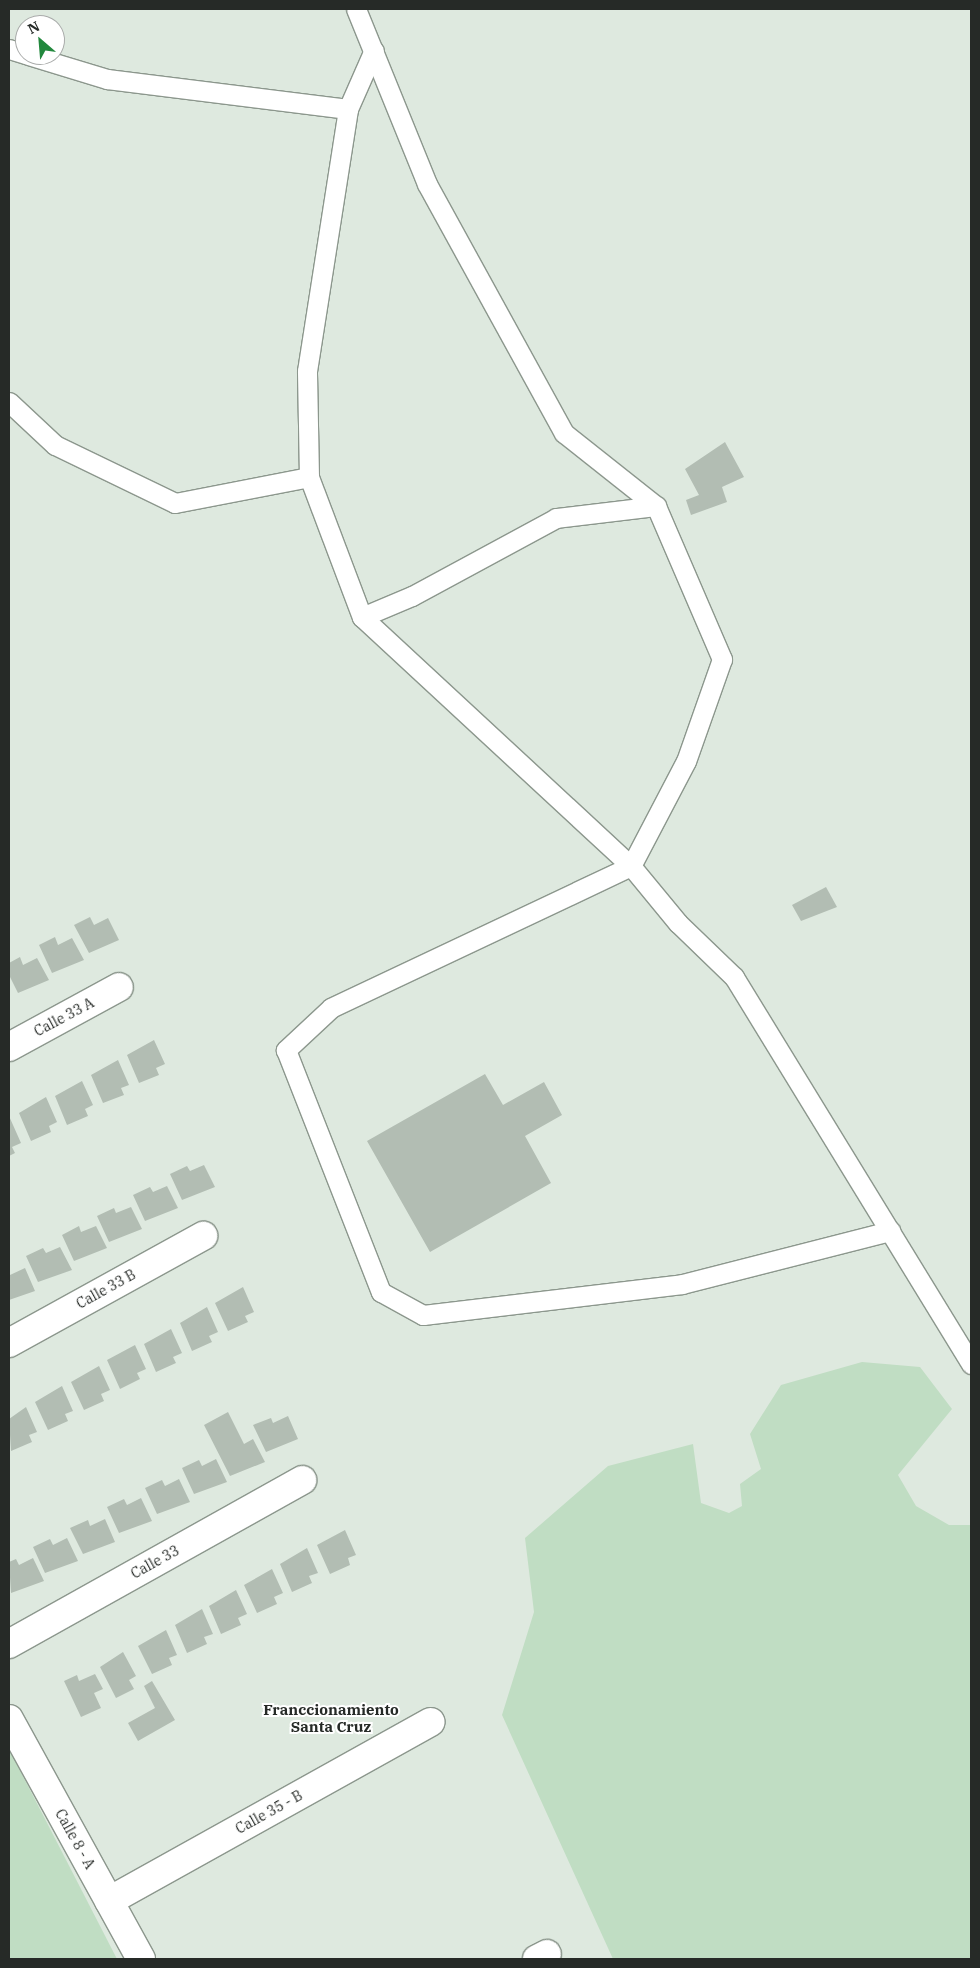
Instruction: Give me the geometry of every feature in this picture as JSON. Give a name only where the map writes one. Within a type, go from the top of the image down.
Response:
[{"type":"street","name":"Calle 33 A","points":[[9,1047],[118,987]]},
{"type":"street","name":"Calle 33 B","points":[[9,1342],[202,1236]]},
{"type":"street","name":"Calle 33","points":[[9,1644],[302,1480]]},
{"type":"street","name":"Calle 8 - A","points":[[9,1719],[141,1959]]},
{"type":"street","name":"Calle 35 - B","points":[[110,1901],[430,1722]]},
{"type":"lane","points":[[356,9],[427,184],[564,433],[656,506],[722,659],[686,761],[631,866],[331,1008],[286,1050],[381,1292],[423,1315],[682,1284],[890,1231]]},
{"type":"lane","points":[[374,50],[348,109],[307,370],[308,477],[362,617],[631,866],[678,923],[734,977],[971,1364]]},
{"type":"lane","points":[[62,65],[107,79],[348,109]]},
{"type":"lane","points":[[9,402],[55,445],[175,503],[308,477]]},
{"type":"lane","points":[[362,617],[412,596],[556,518],[656,506]]},
{"type":"green space","points":[[862,1362],[920,1367],[952,1409],[898,1475],[916,1506],[949,1525],[971,1525],[971,1959],[613,1959],[502,1715],[534,1612],[525,1538],[608,1466],[693,1444],[701,1503],[729,1513],[742,1506],[740,1484],[761,1469],[750,1434],[781,1385]]},
{"type":"green space","points":[[9,1749],[117,1959],[9,1959]]},
{"type":"building","points":[[725,442],[744,477],[722,487],[727,502],[691,515],[686,500],[699,495],[685,469]]},
{"type":"building","points":[[826,887],[837,907],[801,921],[792,905]]},
{"type":"building","points":[[90,917],[94,925],[108,918],[119,940],[89,953],[74,925]]},
{"type":"building","points":[[55,937],[58,945],[72,938],[84,960],[52,973],[39,945]]},
{"type":"building","points":[[20,957],[23,965],[37,958],[49,980],[18,993],[9,975],[9,963]]},
{"type":"building","points":[[154,1040],[165,1064],[156,1068],[159,1075],[139,1083],[127,1055]]},
{"type":"building","points":[[118,1060],[129,1085],[121,1088],[124,1095],[103,1103],[91,1075]]},
{"type":"building","points":[[485,1074],[503,1105],[544,1082],[562,1115],[525,1136],[551,1183],[430,1252],[367,1141]]},
{"type":"building","points":[[82,1081],[93,1105],[85,1109],[88,1116],[67,1125],[55,1096]]},
{"type":"building","points":[[46,1097],[57,1122],[49,1126],[51,1132],[31,1141],[19,1113]]},
{"type":"building","points":[[9,1116],[21,1143],[12,1147],[15,1153],[9,1156]]},
{"type":"building","points":[[204,1165],[215,1187],[182,1200],[170,1174],[187,1166],[190,1171]]},
{"type":"building","points":[[167,1186],[178,1208],[145,1221],[133,1195],[150,1187],[153,1192]]},
{"type":"building","points":[[131,1207],[142,1229],[109,1242],[97,1216],[114,1208],[116,1213]]},
{"type":"building","points":[[79,1226],[81,1232],[96,1226],[107,1248],[74,1261],[62,1235]]},
{"type":"building","points":[[60,1247],[72,1270],[38,1282],[26,1256],[43,1248],[46,1253]]},
{"type":"building","points":[[25,1268],[35,1291],[9,1300],[9,1272],[10,1275]]},
{"type":"building","points":[[243,1287],[254,1312],[245,1316],[248,1322],[228,1331],[215,1303]]},
{"type":"building","points":[[207,1307],[218,1332],[209,1336],[212,1342],[192,1351],[180,1323]]},
{"type":"building","points":[[171,1329],[182,1353],[173,1357],[176,1363],[156,1372],[144,1344]]},
{"type":"building","points":[[135,1345],[146,1369],[137,1373],[140,1379],[120,1389],[107,1360]]},
{"type":"building","points":[[99,1366],[110,1390],[101,1394],[104,1401],[84,1410],[71,1382]]},
{"type":"building","points":[[62,1386],[73,1411],[65,1414],[68,1421],[48,1430],[35,1402]]},
{"type":"building","points":[[26,1407],[37,1432],[29,1435],[32,1442],[11,1451],[9,1419]]},
{"type":"building","points":[[228,1412],[244,1444],[253,1439],[265,1462],[230,1476],[204,1425]]},
{"type":"building","points":[[288,1416],[298,1439],[266,1452],[253,1425],[271,1418],[273,1423]]},
{"type":"building","points":[[216,1459],[227,1482],[194,1494],[182,1468],[199,1460],[202,1466]]},
{"type":"building","points":[[179,1479],[190,1502],[157,1514],[145,1488],[162,1480],[165,1486]]},
{"type":"building","points":[[141,1498],[152,1521],[119,1533],[107,1507],[124,1499],[127,1505]]},
{"type":"building","points":[[105,1519],[115,1542],[83,1554],[70,1528],[88,1520],[90,1526]]},
{"type":"building","points":[[345,1530],[356,1555],[348,1558],[350,1565],[330,1574],[317,1545]]},
{"type":"building","points":[[67,1538],[78,1561],[45,1573],[33,1547],[50,1539],[53,1545]]},
{"type":"building","points":[[307,1548],[318,1573],[309,1576],[312,1583],[292,1592],[280,1564]]},
{"type":"building","points":[[33,1558],[44,1581],[11,1593],[9,1562],[16,1559],[19,1565]]},
{"type":"building","points":[[272,1569],[283,1593],[274,1597],[277,1604],[257,1613],[244,1585]]},
{"type":"building","points":[[236,1590],[247,1614],[238,1618],[241,1625],[221,1634],[209,1606]]},
{"type":"building","points":[[202,1609],[213,1634],[204,1637],[207,1644],[187,1653],[175,1625]]},
{"type":"building","points":[[166,1630],[177,1655],[169,1658],[172,1665],[152,1674],[138,1646]]},
{"type":"building","points":[[123,1652],[136,1676],[129,1680],[134,1689],[116,1698],[100,1667]]},
{"type":"building","points":[[95,1674],[103,1689],[94,1693],[101,1708],[81,1717],[64,1681],[77,1675],[79,1681]]},
{"type":"building","points":[[152,1681],[175,1720],[138,1741],[128,1723],[155,1708],[144,1686]]},
{"type":"district","name":"Franccionamiento Santa Cruz","points":[[331,1718]]}]
